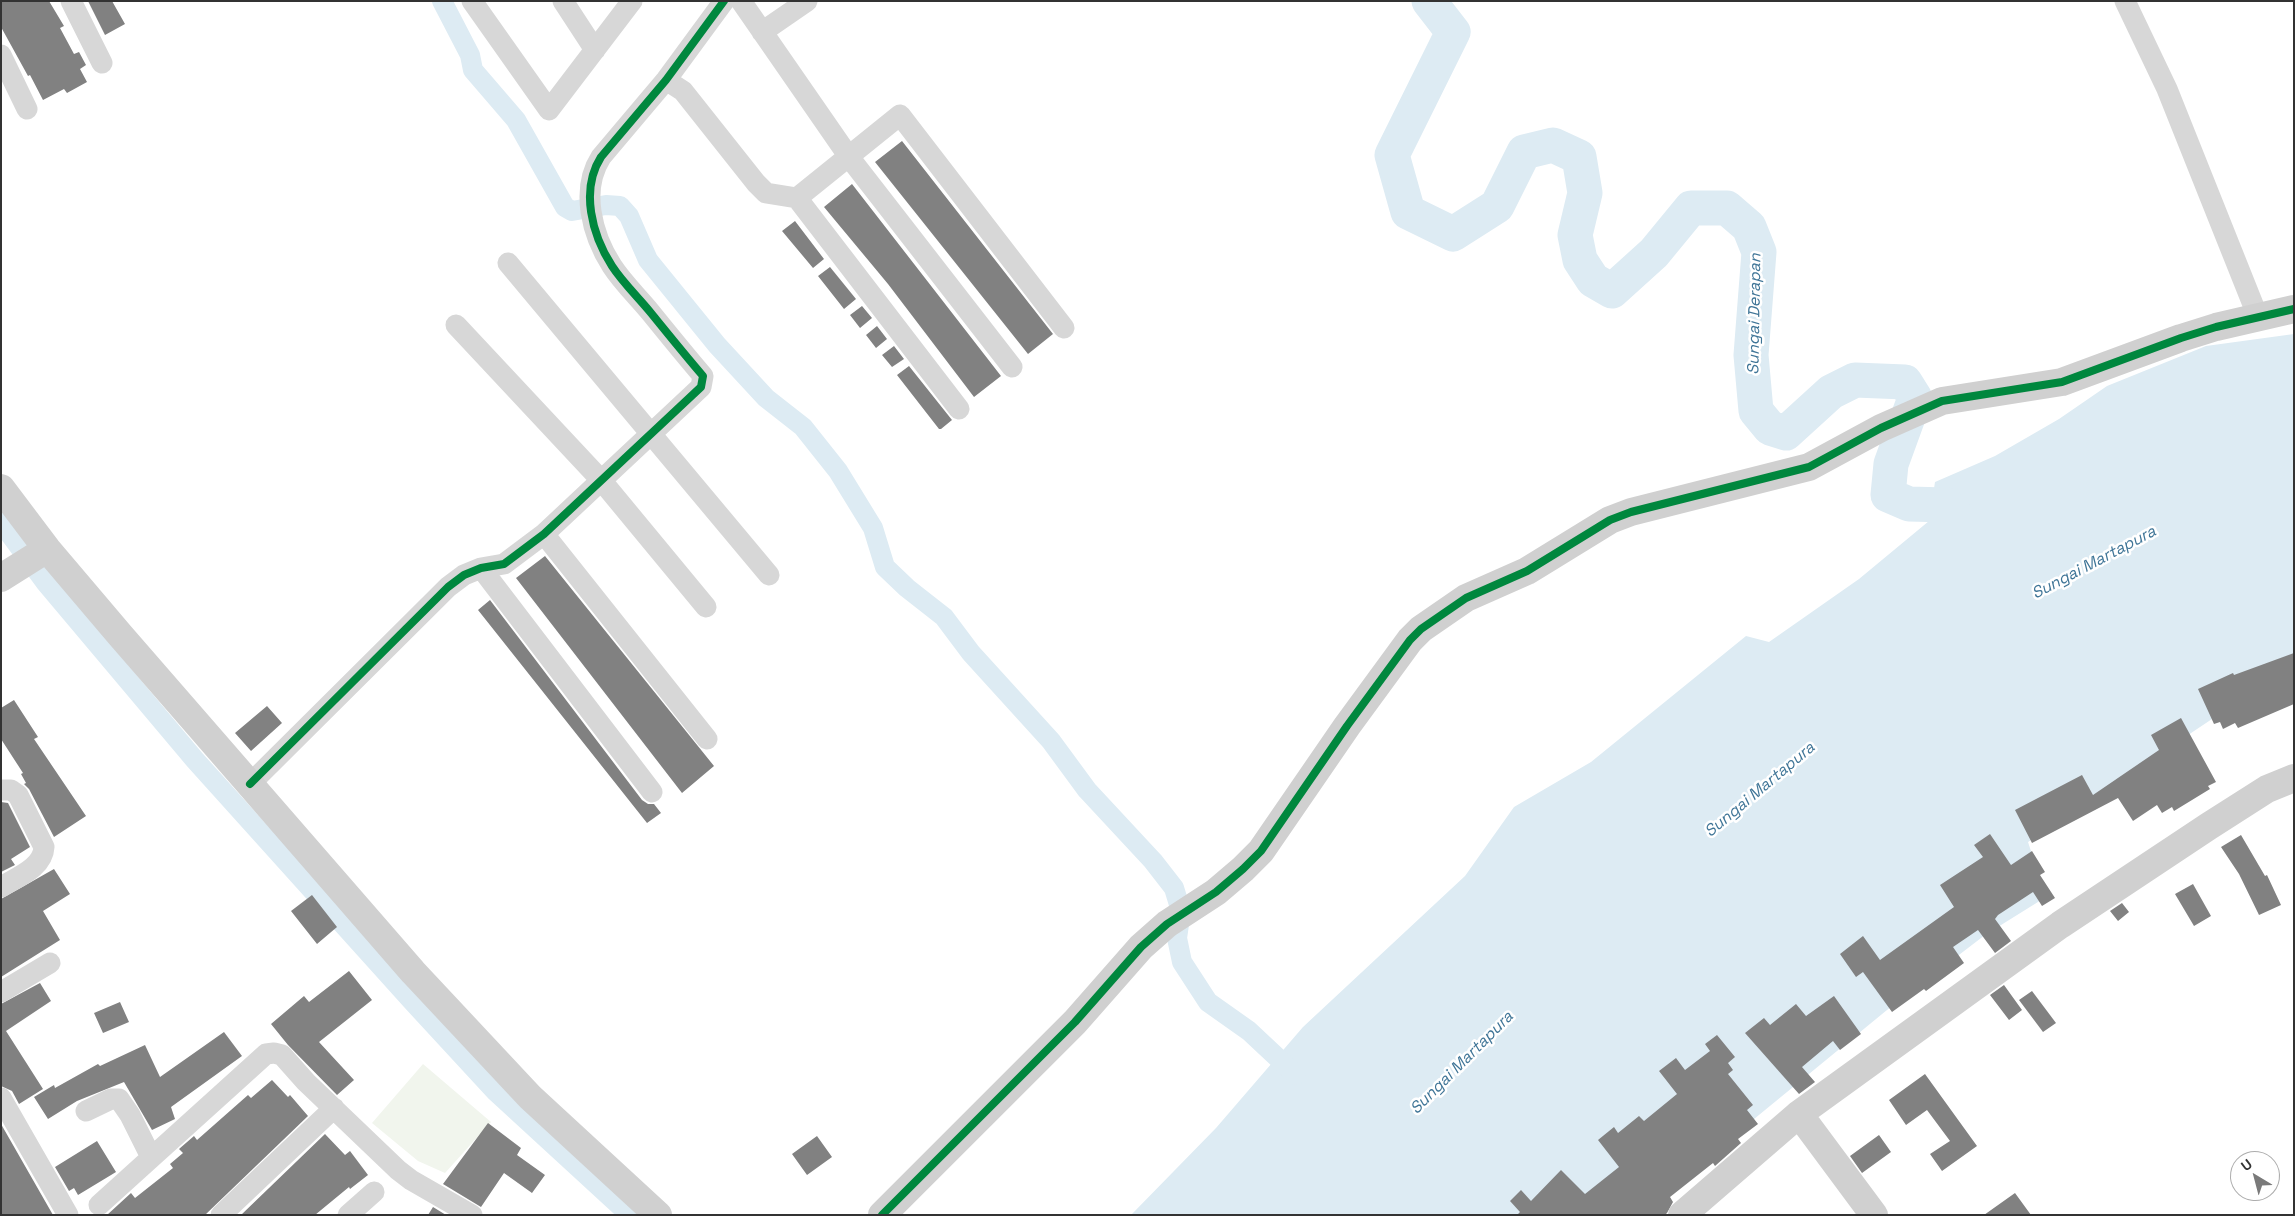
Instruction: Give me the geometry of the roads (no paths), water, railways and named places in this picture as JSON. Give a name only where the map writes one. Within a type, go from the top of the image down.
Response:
[{"type":"street","points":[[71,1],[102,63]]},
{"type":"street","points":[[472,1],[550,110],[632,1]]},
{"type":"street","points":[[562,1],[595,50]]},
{"type":"street","points":[[250,784],[448,587],[464,575],[481,568],[504,564],[544,534],[702,387],[702,376],[612,266],[598,238],[593,220],[590,199],[591,179],[594,168],[666,80],[724,1]]},
{"type":"street","points":[[741,1],[849,157],[1012,367]]},
{"type":"street","points":[[762,32],[807,1]]},
{"type":"street","points":[[2125,1],[2167,88],[2258,317]]},
{"type":"street","points":[[1,55],[27,109]]},
{"type":"street","points":[[666,80],[683,91],[766,193],[797,198],[959,408]]},
{"type":"street","points":[[797,198],[900,115],[1064,328]]},
{"type":"street","points":[[508,263],[769,575]]},
{"type":"street","points":[[882,1215],[1075,1022],[1141,947],[1167,924],[1216,892],[1262,851],[1347,726],[1410,640],[1436,617],[1466,598],[1527,571],[1610,520],[1678,498],[1800,470],[1828,458],[1881,428],[1942,401],[2062,382],[2172,341],[2294,309]]},
{"type":"street","points":[[456,325],[601,480],[706,607]]},
{"type":"street","points":[[1,488],[43,552],[250,784],[413,972],[530,1098],[658,1215]]},
{"type":"street","points":[[544,534],[708,739]]},
{"type":"street","points":[[1,578],[43,552]]},
{"type":"street","points":[[481,568],[652,792]]},
{"type":"street","points":[[1682,1215],[1799,1114],[2060,924],[2217,820],[2267,790],[2294,778]]},
{"type":"street","points":[[1,790],[10,790],[18,795],[44,847],[40,861],[32,869],[1,887]]},
{"type":"street","points":[[1,992],[50,964]]},
{"type":"street","points":[[99,1205],[266,1054],[274,1052],[282,1055],[306,1082],[411,1180],[472,1215]]},
{"type":"street","points":[[1,1098],[68,1215]]},
{"type":"street","points":[[86,1111],[111,1099],[119,1099],[130,1115],[151,1157]]},
{"type":"street","points":[[221,1215],[334,1108]]},
{"type":"street","points":[[1799,1114],[1874,1215]]},
{"type":"street","points":[[348,1215],[374,1192]]},
{"type":"water","name":"Sungai Martapura","points":[[2294,334],[2294,687],[2221,713],[2028,842],[2046,897],[1985,935],[1887,1010],[1637,1215],[1131,1215],[1216,1128],[1303,1027],[1465,876],[1514,807],[1591,762],[1746,636],[1769,642],[1859,579],[1929,521],[1935,482],[1995,456],[2059,419],[2107,386],[2206,346]]},
{"type":"waterway","points":[[442,1],[470,55],[473,70],[516,120],[565,207],[572,211],[606,205],[620,206],[629,216],[648,260],[717,345],[766,398],[803,427],[838,471],[873,528],[885,567],[907,588],[944,617],[971,653],[1051,741],[1087,790],[1153,861],[1174,888],[1181,911],[1177,938],[1182,962],[1208,1002],[1249,1031],[1296,1075]]},
{"type":"waterway","name":"Sungai Derapan","points":[[1429,1],[1453,32],[1392,155],[1408,212],[1453,234],[1497,206],[1524,152],[1553,145],[1579,157],[1585,193],[1575,235],[1580,260],[1593,280],[1612,291],[1654,253],[1691,208],[1727,208],[1749,227],[1759,252],[1751,355],[1756,411],[1770,428],[1786,433],[1831,392],[1855,380],[1905,382],[1915,398],[1891,464],[1888,495],[1909,504],[1947,505],[1968,530]]},
{"type":"waterway","points":[[1,522],[46,583],[195,760],[413,1002],[496,1092],[630,1215]]}]
